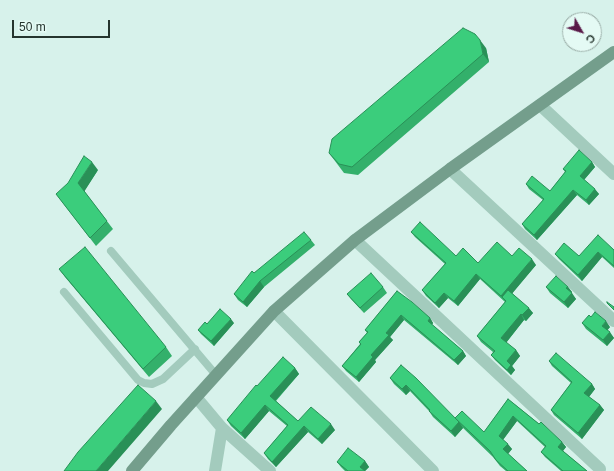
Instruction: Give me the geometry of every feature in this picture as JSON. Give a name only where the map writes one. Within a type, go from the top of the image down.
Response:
[{"type":"main road","points":[[132,471],[196,397],[274,311],[355,240],[450,169],[614,52]]},
{"type":"street","points":[[540,105],[614,174]]},
{"type":"street","points":[[450,169],[614,321]]},
{"type":"street","points":[[355,240],[600,469]]},
{"type":"street","points":[[274,311],[433,471]]},
{"type":"street","points":[[196,397],[222,428],[270,471]]},
{"type":"street","points":[[215,471],[222,428]]},
{"type":"lane","points":[[111,251],[216,375]]},
{"type":"lane","points":[[64,292],[138,380],[144,383],[152,384],[163,379],[195,349]]},
{"type":"building","points":[[463,28],[475,34],[480,40],[483,54],[352,167],[339,164],[329,153],[332,139]]},
{"type":"building","points":[[579,150],[592,162],[580,176],[595,189],[586,200],[573,190],[534,235],[522,224],[544,199],[526,184],[532,176],[550,191],[566,171],[563,169]]},
{"type":"building","points":[[84,156],[92,162],[78,183],[107,221],[90,238],[56,194],[68,183]]},
{"type":"building","points":[[420,222],[456,256],[463,248],[478,263],[497,242],[512,256],[519,248],[532,259],[501,296],[476,274],[454,301],[444,293],[435,303],[422,290],[446,263],[411,232]]},
{"type":"building","points":[[304,232],[311,240],[260,281],[243,302],[234,294],[252,271],[254,273]]},
{"type":"building","points":[[598,235],[614,250],[614,266],[598,252],[578,275],[555,254],[564,243],[579,256]]},
{"type":"building","points":[[85,247],[166,347],[143,369],[59,269]]},
{"type":"building","points":[[371,273],[383,287],[360,308],[347,294]]},
{"type":"building","points":[[556,276],[572,293],[564,302],[546,287]]},
{"type":"building","points":[[508,290],[529,308],[522,315],[521,314],[501,338],[516,350],[507,361],[511,365],[507,370],[491,355],[495,351],[477,336],[506,301],[502,297]]},
{"type":"building","points":[[397,291],[430,318],[428,321],[463,351],[454,360],[401,315],[386,333],[389,335],[371,355],[373,357],[356,377],[342,366],[361,344],[359,342],[368,332],[365,330]]},
{"type":"building","points":[[607,303],[614,307],[614,310]]},
{"type":"building","points":[[220,309],[231,319],[211,341],[198,330],[205,322],[207,324]]},
{"type":"building","points":[[595,312],[606,321],[602,326],[610,332],[603,340],[582,323],[589,315],[591,317]]},
{"type":"building","points":[[556,353],[592,384],[584,393],[600,405],[578,433],[551,410],[572,382],[549,361]]},
{"type":"building","points":[[283,357],[295,368],[270,396],[298,421],[311,407],[331,424],[318,439],[304,426],[272,462],[264,453],[288,425],[265,405],[241,433],[227,420],[256,385],[257,386]]},
{"type":"building","points":[[401,365],[416,378],[459,422],[451,431],[429,411],[430,410],[406,385],[402,389],[390,378]]},
{"type":"building","points":[[138,385],[156,401],[96,471],[64,471],[78,452]]},
{"type":"building","points":[[508,399],[539,424],[541,422],[562,442],[558,447],[587,471],[563,471],[541,452],[546,446],[513,416],[499,436],[508,444],[503,449],[527,471],[508,471],[496,460],[490,451],[455,418],[462,411],[484,432]]},
{"type":"building","points":[[348,448],[365,461],[360,467],[365,471],[348,471],[337,462]]}]
